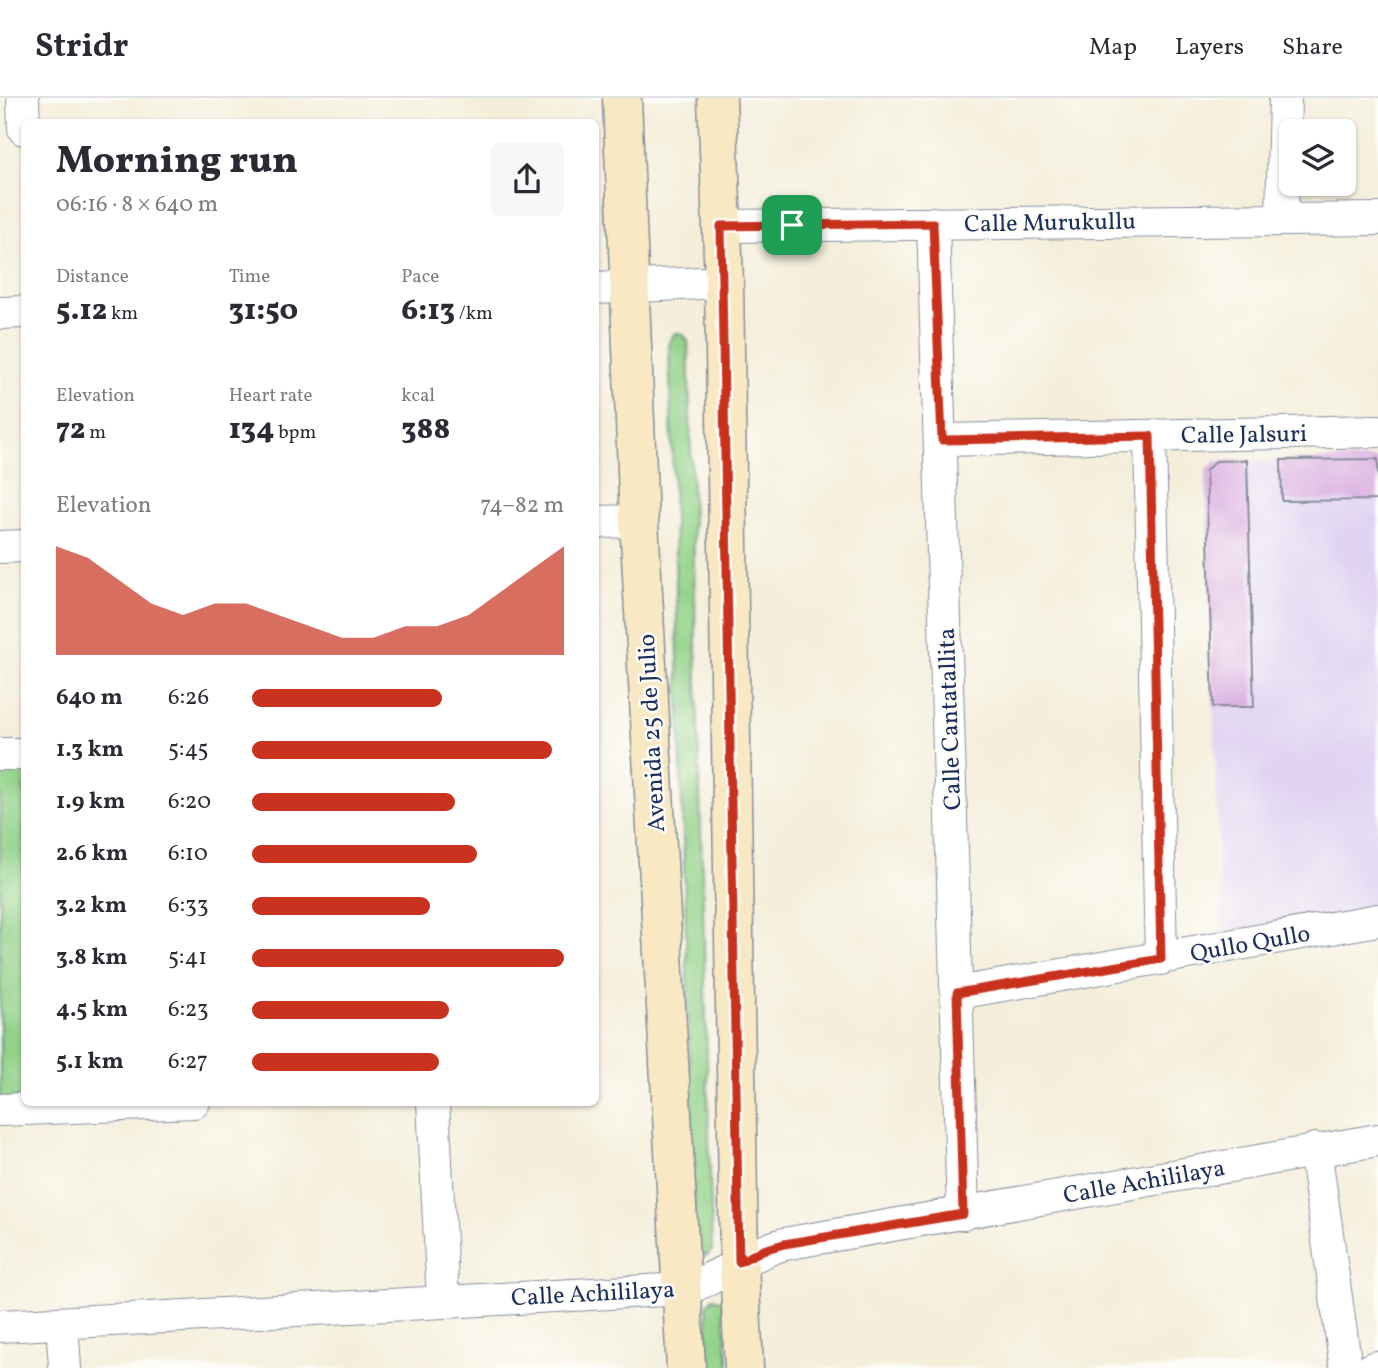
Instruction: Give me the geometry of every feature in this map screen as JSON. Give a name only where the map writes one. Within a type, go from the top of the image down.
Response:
[{"type":"main road","name":"Avenida 25 de Julio","points":[[622,98],[612,287],[639,521],[686,1368]]},
{"type":"main road","points":[[718,98],[724,282],[739,1262],[744,1368]]},
{"type":"street","points":[[23,98],[24,119]]},
{"type":"street","points":[[1282,219],[1285,98]]},
{"type":"street","name":"Calle Murukullu","points":[[721,226],[1378,219]]},
{"type":"street","name":"Calle Cantatallita","points":[[933,223],[942,440],[963,1214]]},
{"type":"street","points":[[612,287],[724,282]]},
{"type":"street","points":[[0,313],[21,312]]},
{"type":"street","name":"Calle Jalsuri","points":[[942,440],[1378,431]]},
{"type":"street","points":[[1150,436],[1161,959]]},
{"type":"street","points":[[599,522],[639,521]]},
{"type":"street","points":[[0,547],[21,546]]},
{"type":"street","points":[[0,754],[21,754]]},
{"type":"street","name":"Qullo Qullo","points":[[957,993],[1378,920]]},
{"type":"street","points":[[0,1110],[97,1106]]},
{"type":"street","points":[[433,1106],[443,1301]]},
{"type":"street","name":"Calle Achililaya","points":[[0,1326],[683,1289],[702,1284],[763,1250],[784,1244],[1378,1140]]},
{"type":"street","points":[[1315,1149],[1346,1368]]},
{"type":"street","points":[[62,1324],[65,1368]]},
{"type":"street","points":[[1373,1368],[1378,1367]]},
{"type":"shaded area","points":[[1378,459],[1378,927],[1221,938],[1206,470],[1216,461]]},
{"type":"green space","points":[[675,333],[682,334],[688,340],[712,1250],[706,1256],[695,1252],[669,342]]},
{"type":"green space","points":[[21,770],[21,1098],[0,1098],[0,771]]},
{"type":"green space","points":[[713,1298],[723,1301],[729,1368],[708,1368],[707,1305]]},
{"type":"building","points":[[1378,459],[1378,500],[1282,501],[1281,460]]},
{"type":"building","points":[[1247,460],[1254,707],[1213,707],[1206,470],[1216,461]]},
{"type":"route","points":[[933,223],[942,440],[1150,436],[1161,959],[957,993],[963,1214],[784,1244],[763,1250],[739,1262],[721,226],[792,225],[933,223]]}]
